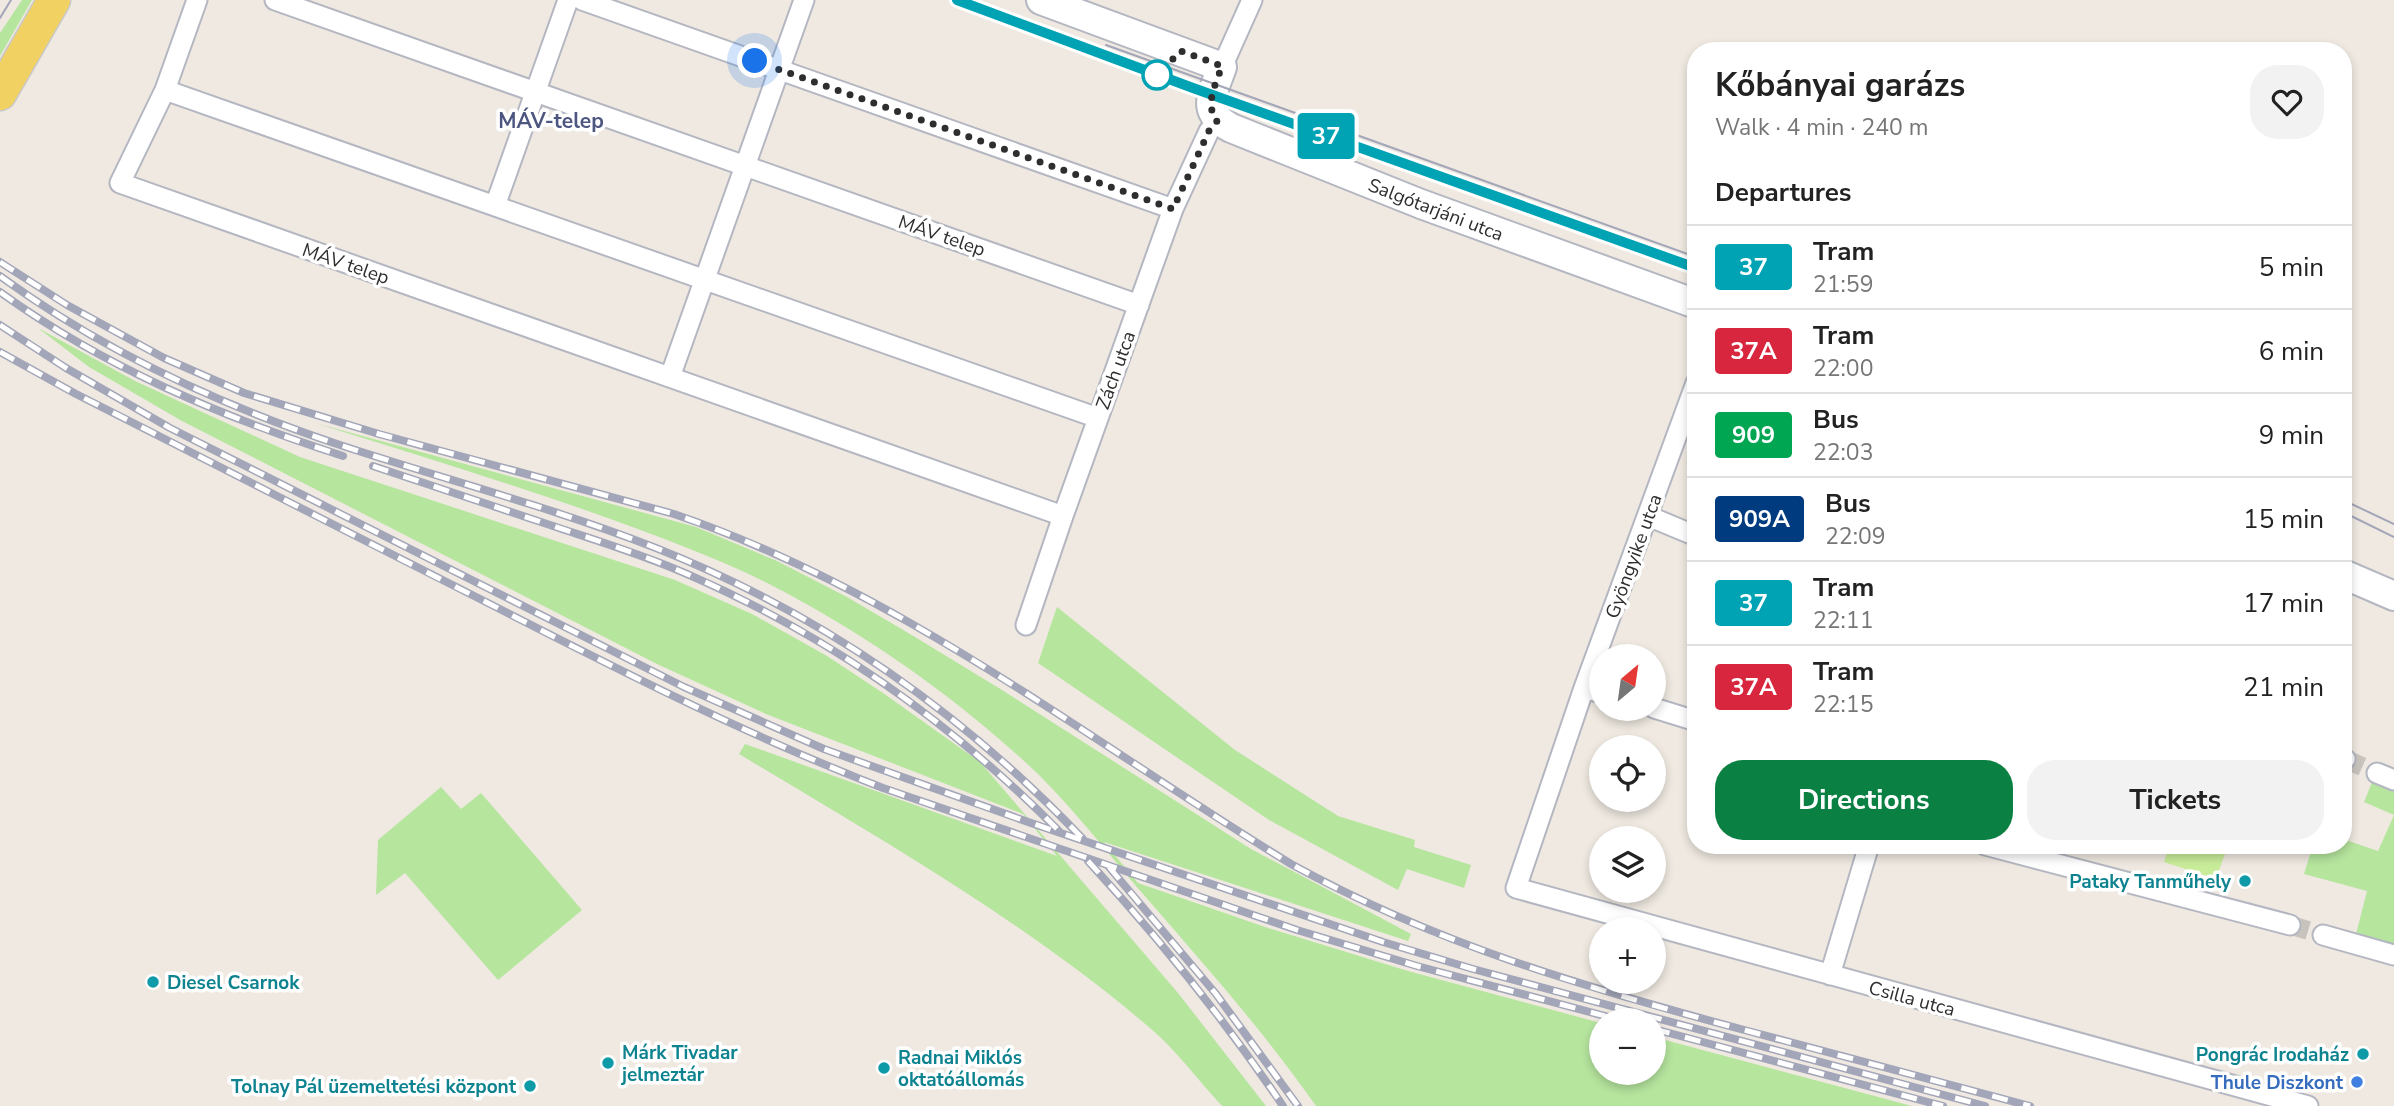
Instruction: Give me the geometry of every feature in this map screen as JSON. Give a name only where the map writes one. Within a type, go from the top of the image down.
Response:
[{"type":"main road","points":[[0,94],[54,0]]},
{"type":"street","name":"MÁV telep","points":[[197,0],[165,90],[120,183],[1063,516]]},
{"type":"street","name":"MÁV telep","points":[[275,0],[1139,305]]},
{"type":"street","points":[[495,206],[568,0]]},
{"type":"street","points":[[582,0],[1173,209]]},
{"type":"street","points":[[670,377],[804,0]]},
{"type":"street","points":[[1041,0],[1222,66]]},
{"type":"street","points":[[1217,121],[1212,114],[1211,101],[1246,3]]},
{"type":"street","points":[[165,90],[1098,418]]},
{"type":"street","name":"Zách utca","points":[[1026,625],[1173,209],[1209,131],[1217,121]]},
{"type":"street","name":"Salgótarjáni utca","points":[[1217,121],[1421,204],[1687,301]]},
{"type":"street","name":"Gyöngyike utca","points":[[1607,644],[1648,516],[1687,408]]},
{"type":"street","points":[[1648,516],[1687,532]]},
{"type":"street","points":[[2352,578],[2394,596]]},
{"type":"street","name":"Gyöngyike utca","points":[[1516,888],[1589,698]]},
{"type":"street","points":[[1666,712],[1687,718]]},
{"type":"street","points":[[1830,975],[1866,854]]},
{"type":"street","points":[[2019,854],[2290,925]]},
{"type":"street","name":"Csilla utca","points":[[1516,888],[2308,1106]]},
{"type":"street","points":[[2323,934],[2394,955]]},
{"type":"green space","points":[[22,0],[32,0],[0,56],[0,33]]},
{"type":"green space","points":[[38,328],[135,381],[300,457],[675,580],[752,614],[827,656],[980,762],[1178,993],[1266,1106],[1222,1106],[1160,1037],[1053,952],[898,850],[739,754],[745,744],[1057,856],[1023,814],[766,714],[657,664],[182,421],[89,367]]},
{"type":"green space","points":[[315,423],[696,527],[777,561],[847,597],[1002,690],[1251,849],[1411,934],[1408,941],[1104,842],[1138,883],[1268,928],[1408,971],[1589,1020],[1589,1085],[1666,1085],[1666,1040],[1912,1106],[1316,1106],[1236,1002],[1054,790],[1008,747],[945,695],[842,625],[755,577],[654,535],[486,477]]},
{"type":"green space","points":[[1057,607],[1235,750],[1338,816],[1415,840],[1414,847],[1471,865],[1464,888],[1407,869],[1398,890],[1269,820],[1038,663]]},
{"type":"green space","points":[[2375,775],[2394,782],[2394,815],[2364,802]]},
{"type":"green space","points":[[441,787],[461,809],[481,793],[582,910],[498,980],[405,873],[376,895],[378,840]]},
{"type":"green space","points":[[2394,815],[2394,949],[2355,938],[2367,891],[2304,874],[2310,854],[2352,854],[2352,842],[2378,851]]},
{"type":"green space","points":[[2167,854],[2225,854],[2216,879],[2164,862]]},
{"type":"tunnel","points":[[2352,762],[2377,773]]},
{"type":"tunnel","points":[[2290,925],[2323,935]]},
{"type":"tram line","points":[[0,18],[11,0]]},
{"type":"tram line","name":"37","points":[[957,0],[1193,88],[1687,265]]},
{"type":"tram line","points":[[958,0],[1193,88],[1687,265]]},
{"type":"tram line","points":[[1106,45],[1687,254]]},
{"type":"tram line","points":[[2352,504],[2394,524]]},
{"type":"tram line","points":[[2352,516],[2394,537]]},
{"type":"railway","points":[[0,262],[67,305],[164,358],[244,393],[379,434],[674,514],[757,546],[838,584],[916,626],[1291,864],[1402,918],[1514,962],[1571,981],[2030,1106]]},
{"type":"railway","points":[[0,276],[80,329],[122,352],[253,413],[343,446],[618,534],[716,574],[775,603],[886,670],[938,708],[1037,793],[1083,839]]},
{"type":"railway","points":[[0,292],[80,344],[165,388],[253,424],[343,456]]},
{"type":"railway","points":[[0,325],[66,368],[170,428],[684,687],[824,749],[1031,823],[1383,942],[1473,969],[1985,1106]]},
{"type":"railway","points":[[0,352],[76,394],[584,652],[732,724],[832,768],[883,788],[1297,930],[1417,966],[1589,1012]]},
{"type":"railway","points":[[373,466],[654,561],[739,598],[838,653],[885,684],[975,753],[1059,831]]},
{"type":"railway","points":[[1088,861],[1190,980],[1283,1106]]},
{"type":"railway","points":[[1109,867],[1216,994],[1298,1106]]},
{"type":"railway","points":[[1666,1032],[1943,1106]]},
{"type":"place","name":"Pataky Tanműhely","points":[[2245,881]]},
{"type":"place","name":"Diesel Csarnok","points":[[153,982]]},
{"type":"place","name":"Pongrác Irodaház","points":[[2363,1054]]},
{"type":"place","name":"Márk Tivadar jelmeztár","points":[[608,1063]]},
{"type":"place","name":"Radnai Miklós oktatóállomás","points":[[884,1068]]},
{"type":"place","name":"Thule Diszkont","points":[[2357,1082]]},
{"type":"place","name":"Tolnay Pál üzemeltetési központ","points":[[530,1086]]},
{"type":"district","name":"MÁV-telep","points":[[551,121]]},
{"type":"route","points":[[755,61],[1173,209],[1209,131],[1217,121],[1212,114],[1211,101],[1222,66],[1181,51],[1157,75]]}]
